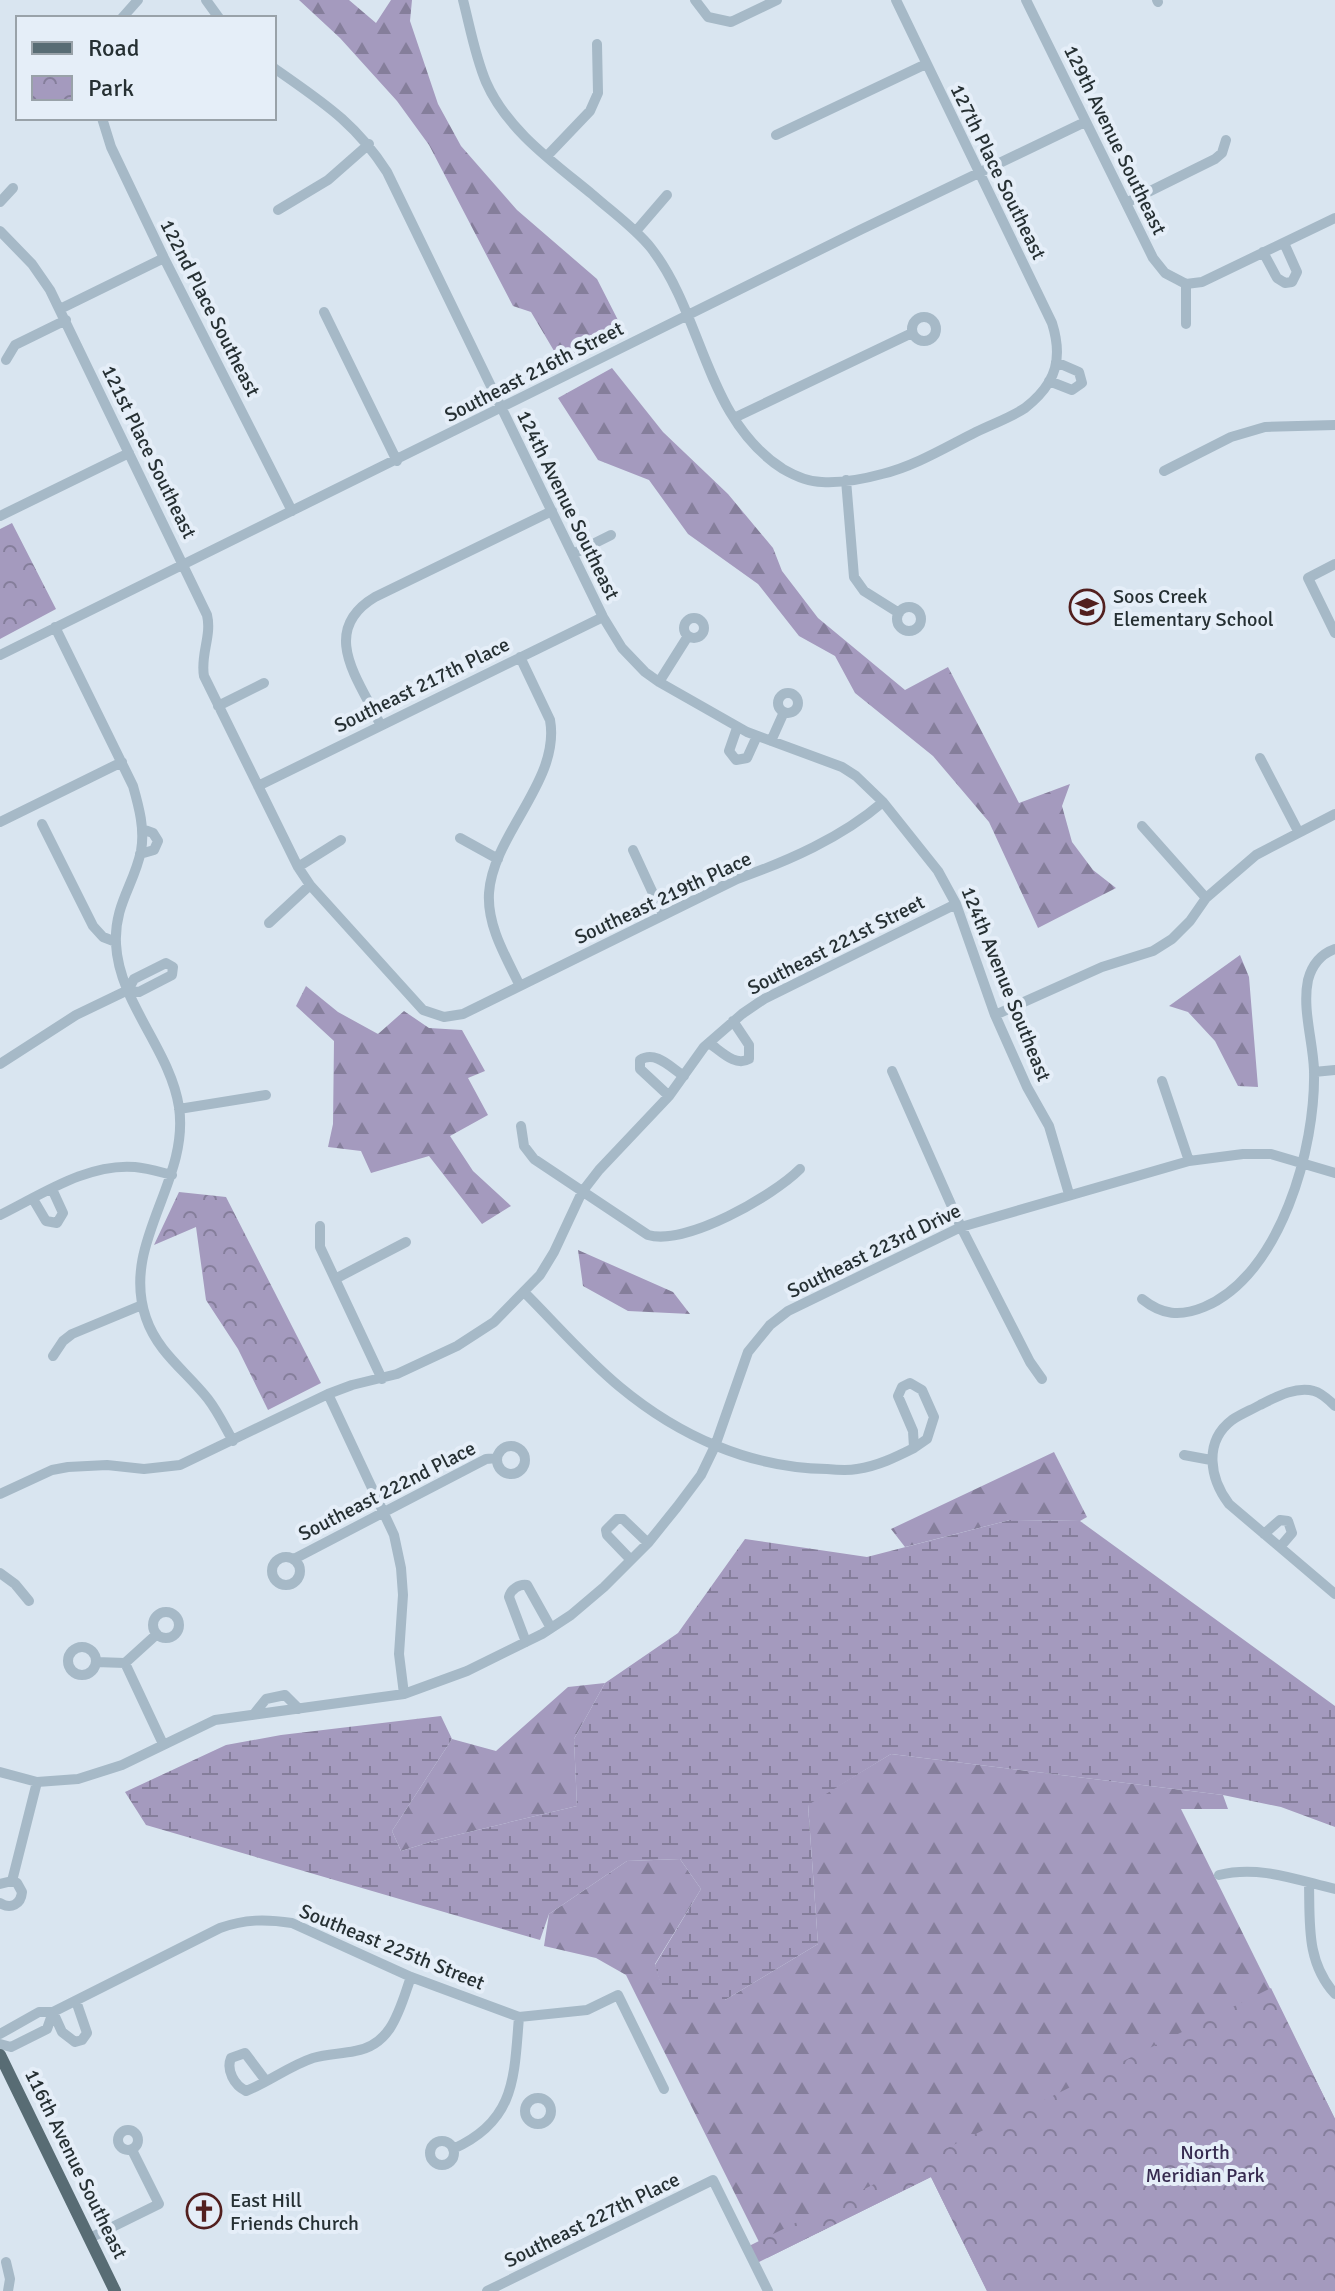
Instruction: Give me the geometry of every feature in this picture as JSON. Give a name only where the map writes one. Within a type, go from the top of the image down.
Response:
[{"type":"main road","name":"116th Avenue Southeast","points":[[0,2055],[115,2291]]},
{"type":"street","points":[[124,16],[138,0]]},
{"type":"street","points":[[463,0],[486,81],[509,119],[652,248],[688,315],[707,369],[734,418],[763,455],[800,479],[822,482],[846,480],[854,577],[864,591],[899,613]]},
{"type":"street","points":[[695,0],[708,17],[731,22],[777,0]]},
{"type":"street","name":"127th Place Southeast","points":[[846,480],[882,474],[934,453],[1024,409],[1053,372],[1057,338],[896,0]]},
{"type":"street","name":"129th Avenue Southeast","points":[[1026,0],[1153,258],[1165,273],[1186,284]]},
{"type":"street","points":[[547,156],[590,111],[598,93],[597,44]]},
{"type":"street","points":[[776,135],[926,64]]},
{"type":"street","name":"124th Avenue Southeast","points":[[276,69],[339,114],[369,144],[387,172],[603,617],[622,648],[659,682],[737,728],[842,767],[856,776],[883,802],[938,871],[956,904],[995,1015],[1027,1087],[1049,1126],[1069,1194]]},
{"type":"street","name":"122nd Place Southeast","points":[[102,120],[107,138],[164,258],[292,511]]},
{"type":"street","name":"Southeast 216th Street","points":[[0,655],[1085,122]]},
{"type":"street","points":[[1126,203],[1215,159],[1222,153],[1226,140]]},
{"type":"street","points":[[278,210],[328,180],[369,144]]},
{"type":"street","points":[[0,202],[13,188]]},
{"type":"street","points":[[636,231],[667,195]]},
{"type":"street","points":[[1186,324],[1186,284],[1202,282],[1335,218]]},
{"type":"street","name":"121st Place Southeast","points":[[0,231],[32,264],[63,314],[183,565],[210,625],[202,667],[218,706],[298,867],[310,885],[412,1001],[433,1015],[453,1016]]},
{"type":"street","points":[[1263,252],[1277,278],[1285,283],[1292,282],[1297,272],[1284,243]]},
{"type":"street","points":[[6,360],[15,345],[63,314],[164,258]]},
{"type":"street","points":[[324,312],[397,461]]},
{"type":"street","points":[[734,418],[912,333]]},
{"type":"street","points":[[1164,471],[1231,437],[1265,427],[1335,425]]},
{"type":"street","points":[[0,516],[129,453]]},
{"type":"street","points":[[380,724],[348,658],[345,638],[349,621],[362,605],[375,597],[552,511]]},
{"type":"street","points":[[573,554],[611,535]]},
{"type":"street","points":[[1335,564],[1308,578],[1335,633]]},
{"type":"street","name":"Southeast 217th Place","points":[[258,786],[603,617]]},
{"type":"street","points":[[55,627],[133,786],[142,829],[140,854],[120,904],[116,942],[128,990],[169,1072],[179,1109],[179,1150],[141,1258],[142,1305],[154,1338],[208,1399],[233,1441]]},
{"type":"street","points":[[659,682],[688,636]]},
{"type":"street","points":[[520,657],[550,720],[552,743],[550,754],[498,859],[489,892],[492,922],[520,986]]},
{"type":"street","points":[[218,706],[264,683]]},
{"type":"street","points":[[771,741],[784,712]]},
{"type":"street","points":[[737,728],[729,751],[736,760],[747,758],[757,736]]},
{"type":"street","points":[[1260,758],[1298,831]]},
{"type":"street","points":[[0,822],[122,762]]},
{"type":"street","name":"Southeast 219th Place","points":[[453,1016],[463,1014],[737,879],[765,871],[847,829],[883,802]]},
{"type":"street","points":[[995,1015],[1102,967],[1153,951],[1172,939],[1206,898],[1256,855],[1335,814]]},
{"type":"street","points":[[42,824],[93,926],[103,937],[116,942]]},
{"type":"street","points":[[1142,826],[1206,898]]},
{"type":"street","points":[[460,838],[498,859]]},
{"type":"street","points":[[298,867],[341,840]]},
{"type":"street","points":[[633,850],[663,915]]},
{"type":"street","points":[[269,923],[310,885]]},
{"type":"street","name":"Southeast 221st Street","points":[[0,1494],[52,1470],[87,1464],[162,1468],[180,1465],[328,1394],[397,1374],[477,1334],[540,1275],[582,1192],[618,1148],[669,1096],[709,1043],[733,1021],[764,999],[956,904]]},
{"type":"street","points":[[1142,1299],[1161,1312],[1191,1312],[1227,1294],[1245,1278],[1277,1232],[1297,1180],[1308,1132],[1314,1072],[1307,985],[1316,961],[1335,949]]},
{"type":"street","points":[[0,1064],[76,1015],[128,990]]},
{"type":"street","name":"Southeast 221st Street","points":[[709,1043],[735,1061],[749,1059],[749,1045],[733,1021]]},
{"type":"street","points":[[669,1096],[640,1069],[640,1060],[645,1056],[655,1056],[684,1076]]},
{"type":"street","points":[[1314,1072],[1335,1070]]},
{"type":"street","points":[[892,1071],[961,1227],[1030,1362],[1042,1379]]},
{"type":"street","points":[[1162,1081],[1189,1161]]},
{"type":"street","points":[[179,1109],[266,1095]]},
{"type":"street","points":[[521,1126],[528,1153],[648,1235],[668,1238],[697,1229],[783,1186],[800,1169]]},
{"type":"street","name":"Southeast 223rd Drive","points":[[0,1772],[37,1782],[78,1779],[122,1765],[215,1720],[404,1694],[467,1671],[551,1628],[582,1606],[648,1543],[701,1475],[715,1446],[748,1352],[770,1325],[788,1311],[961,1227],[1189,1161],[1271,1154],[1335,1173]]},
{"type":"street","points":[[0,1215],[87,1173],[135,1167],[172,1175]]},
{"type":"street","points":[[33,1199],[46,1221],[57,1223],[63,1213],[52,1189]]},
{"type":"street","points":[[320,1226],[320,1247],[382,1379]]},
{"type":"street","points":[[335,1279],[406,1242]]},
{"type":"street","points":[[524,1292],[625,1391],[670,1422],[715,1446],[775,1464],[807,1469],[853,1470],[888,1461],[914,1448],[927,1439],[934,1417],[922,1390],[910,1383],[902,1387],[898,1396],[913,1431],[914,1448]]},
{"type":"street","points":[[53,1356],[72,1334],[142,1305]]},
{"type":"street","points":[[1335,1406],[1315,1391],[1295,1391],[1275,1397],[1231,1421],[1220,1433],[1211,1460],[1219,1492],[1229,1504],[1335,1594]]},
{"type":"street","points":[[328,1394],[394,1535],[401,1568],[403,1605],[399,1654],[404,1694]]},
{"type":"street","points":[[1184,1455],[1211,1460]]},
{"type":"street","name":"Southeast 222nd Place","points":[[294,1559],[486,1459],[497,1458]]},
{"type":"street","points":[[631,1560],[607,1535],[606,1530],[617,1519],[623,1519],[648,1543]]},
{"type":"street","points":[[1264,1534],[1280,1520],[1288,1521],[1292,1533],[1280,1547]]},
{"type":"street","points":[[0,1573],[15,1584],[29,1601]]},
{"type":"street","points":[[526,1642],[509,1597],[512,1590],[522,1584],[527,1585],[551,1628]]},
{"type":"street","points":[[96,1662],[125,1663],[157,1634]]},
{"type":"street","points":[[125,1663],[163,1744]]},
{"type":"street","points":[[12,1881],[37,1782]]},
{"type":"street","points":[[1219,1875],[1234,1871],[1263,1871],[1335,1889]]},
{"type":"street","points":[[0,1884],[12,1881]]},
{"type":"street","points":[[0,1903],[11,1907],[19,1902],[22,1892],[12,1881]]},
{"type":"street","points":[[1309,1883],[1310,1946],[1319,1973],[1335,1994]]},
{"type":"street","name":"Southeast 225th Street","points":[[0,2034],[39,2012],[53,2012],[76,2001],[220,1928],[248,1920],[292,1923],[411,1977],[519,2017]]},
{"type":"street","points":[[266,2081],[317,2057],[369,2048],[382,2039],[392,2028],[411,1977]]},
{"type":"street","points":[[453,2149],[477,2137],[509,2098],[519,2017],[587,2010],[618,1995],[664,2089]]},
{"type":"street","points":[[53,2012],[67,2037],[79,2042],[86,2036],[87,2027],[76,2001]]},
{"type":"street","name":"Southeast 225th Street","points":[[0,2044],[11,2047],[47,2029],[53,2012]]},
{"type":"street","points":[[509,2098],[526,2106]]},
{"type":"street","points":[[90,2238],[159,2204],[132,2150]]},
{"type":"street","name":"Southeast 227th Place","points":[[487,2291],[713,2180],[768,2291]]},
{"type":"street","points":[[6,2262],[10,2279],[8,2291]]},
{"type":"green space","points":[[299,0],[349,0],[376,23],[391,0],[412,0],[410,21],[438,104],[461,146],[517,210],[597,279],[621,326],[560,361],[531,312],[513,306],[429,145],[397,101],[340,38]]},
{"type":"green space","points":[[612,368],[663,432],[728,494],[773,548],[782,571],[818,618],[905,690],[948,667],[1019,803],[1070,784],[1062,806],[1072,842],[1093,870],[1116,888],[1038,928],[989,822],[933,756],[855,693],[835,656],[799,636],[758,584],[688,534],[649,480],[598,460],[558,398]]},
{"type":"green space","points":[[12,523],[56,609],[0,639],[0,529]]},
{"type":"green space","points":[[1240,955],[1249,977],[1258,1087],[1238,1086],[1215,1041],[1188,1012],[1169,1006]]},
{"type":"green space","points":[[306,986],[338,1012],[378,1034],[404,1011],[429,1028],[462,1030],[485,1071],[468,1078],[488,1115],[450,1136],[473,1171],[511,1206],[482,1224],[429,1156],[371,1173],[361,1151],[328,1147],[333,1124],[334,1041],[296,1006]]},
{"type":"green space","points":[[179,1192],[226,1197],[321,1383],[268,1410],[238,1349],[206,1300],[196,1227],[154,1245]]},
{"type":"green space","points":[[578,1250],[673,1292],[690,1314],[628,1311],[583,1286]]},
{"type":"green space","points":[[1054,1452],[1087,1517],[1080,1521],[1010,1520],[905,1547],[891,1529]]},
{"type":"green space","points":[[1010,1520],[1080,1521],[1335,1706],[1335,1827],[1281,1807],[1223,1795],[891,1754],[808,1805],[818,1944],[725,2000],[665,2000],[655,1965],[701,1889],[680,1859],[627,1861],[549,1914],[540,1940],[146,1825],[125,1792],[226,1745],[281,1735],[441,1716],[452,1739],[392,1831],[401,1851],[577,1806],[574,1739],[605,1683],[678,1633],[745,1539],[867,1557]]},
{"type":"green space","points":[[605,1683],[574,1739],[577,1806],[401,1851],[392,1831],[452,1739],[496,1751],[568,1687]]},
{"type":"green space","points":[[891,1754],[1223,1795],[1228,1809],[1181,1809],[1335,2119],[1335,2291],[987,2291],[931,2177],[767,2258],[626,1975],[596,1958],[544,1946],[549,1914],[627,1861],[680,1859],[701,1889],[655,1964],[666,2000],[725,2000],[818,1944],[808,1804]]},
{"type":"green space","name":"North Meridian Park","points":[[1271,1988],[1335,2119],[1335,2291],[987,2291],[931,2177],[753,2265],[745,2248]]},
{"type":"place","name":"Soos Creek Elementary School","points":[[1087,607]]},
{"type":"place","name":"East Hill Friends Church","points":[[204,2211]]}]
